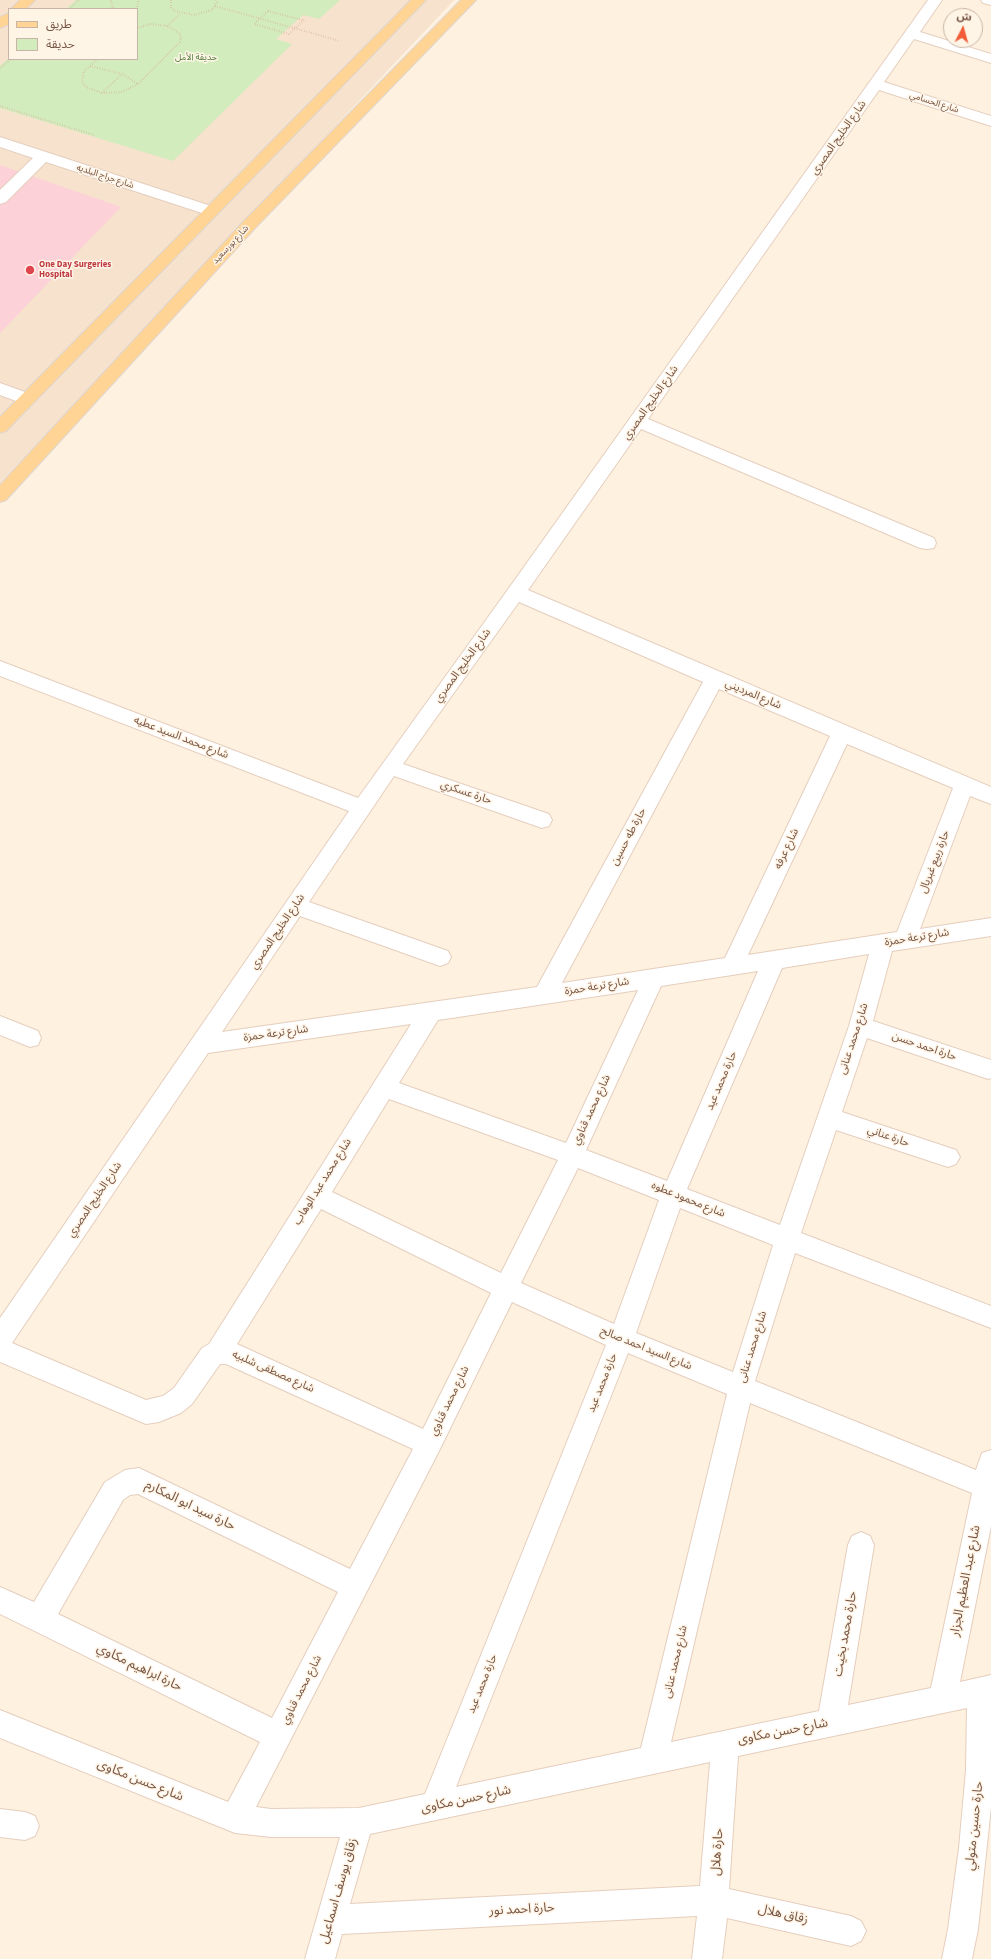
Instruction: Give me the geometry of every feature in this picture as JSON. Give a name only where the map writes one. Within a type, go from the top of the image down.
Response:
[{"type":"main road","points":[[19,8],[28,0]]},
{"type":"main road","points":[[0,427],[419,0]]},
{"type":"main road","name":"شارع بورسعيد","points":[[0,496],[250,224],[469,0]]},
{"type":"main road","points":[[0,24],[8,18]]},
{"type":"street","name":"شارع الخليج المصري","points":[[0,1339],[390,767],[516,593],[936,0]]},
{"type":"street","points":[[912,34],[991,59]]},
{"type":"street","name":"شارع الحسامي","points":[[877,85],[991,121]]},
{"type":"street","name":"شارع جراج البلديه","points":[[0,142],[211,212]]},
{"type":"street","points":[[0,199],[43,156]]},
{"type":"street","points":[[0,389],[27,399]]},
{"type":"street","points":[[638,421],[927,543]]},
{"type":"street","name":"شارع المرديني","points":[[516,593],[714,679],[991,796]]},
{"type":"street","name":"شارع محمد السيد عطيه","points":[[0,668],[363,808]]},
{"type":"street","name":"حارة طه حسين","points":[[544,995],[714,679]]},
{"type":"street","name":"شارع عرفه","points":[[732,966],[842,733]]},
{"type":"street","name":"حارة عسكري","points":[[390,767],[542,820]]},
{"type":"street","name":"حارة ربيع غبريال","points":[[894,942],[964,784]]},
{"type":"street","points":[[296,906],[440,957]]},
{"type":"street","name":"شارع ترعة حمزة","points":[[202,1044],[431,1012],[991,927]]},
{"type":"street","name":"شارع محمد عنانى","points":[[653,1759],[741,1387],[786,1239],[860,1026],[894,942]]},
{"type":"street","name":"حارة محمد عيد","points":[[434,1807],[620,1338],[673,1194],[774,960]]},
{"type":"street","name":"شارع محمد قناوي","points":[[235,1819],[429,1444],[572,1155],[654,978]]},
{"type":"street","name":"شارع محمد عبد الوهاب","points":[[218,1352],[431,1012]]},
{"type":"street","points":[[0,1025],[30,1038]]},
{"type":"street","name":"حارة احمد حسن","points":[[860,1026],[988,1069]]},
{"type":"street","name":"شارع محمود عطوه","points":[[383,1087],[572,1155],[991,1317]]},
{"type":"street","name":"حارة عناني","points":[[828,1117],[948,1157]]},
{"type":"street","name":"شارع السيد احمد صالح","points":[[315,1195],[506,1288],[620,1338],[741,1387],[988,1474]]},
{"type":"street","name":"شارع مصطفى شلبيه","points":[[0,1350],[146,1412],[166,1408],[183,1396],[206,1362],[218,1352],[227,1352],[429,1444]]},
{"type":"street","name":"شارع عبد العظيم الجزار","points":[[942,1700],[988,1474]]},
{"type":"street","name":"حارة سيد ابو المكارم","points":[[39,1620],[114,1492],[125,1483],[139,1481],[356,1586]]},
{"type":"street","name":"حارة محمد بخيت","points":[[832,1723],[861,1545]]},
{"type":"street","name":"حارة ابراهيم مكاوي","points":[[0,1600],[278,1736]]},
{"type":"street","name":"شارع حسن مكاوى","points":[[0,1724],[235,1819],[271,1823],[359,1822],[986,1690]]},
{"type":"street","name":"حارة حسين متولي","points":[[957,1959],[963,1929],[973,1848],[986,1690]]},
{"type":"street","name":"حارة هلال","points":[[707,1959],[714,1900],[725,1744]]},
{"type":"street","name":"زقاق يوسف اسماعيل","points":[[320,1959],[359,1822]]},
{"type":"street","name":"حارة احمد نور","points":[[331,1920],[714,1900]]},
{"type":"street","name":"زقاق هلال","points":[[714,1900],[851,1931]]},
{"type":"path","points":[[70,8],[79,0]]},
{"type":"path","points":[[171,0],[171,8],[180,14],[200,14],[212,10],[215,6],[216,0]]},
{"type":"path","points":[[215,6],[371,49]]},
{"type":"path","points":[[268,11],[304,20],[295,28],[289,34],[254,24],[268,11]]},
{"type":"path","points":[[167,26],[180,14]]},
{"type":"path","points":[[97,60],[82,76],[82,82],[86,87],[102,93],[122,92],[138,84],[180,42],[181,37],[179,33],[167,26],[151,24],[138,28]]},
{"type":"path","points":[[0,68],[10,60]]},
{"type":"path","points":[[90,66],[122,74],[138,84]]},
{"type":"path","points":[[102,93],[122,74]]},
{"type":"path","points":[[0,106],[94,135]]},
{"type":"shaded area","points":[[0,0],[454,0],[0,483]]},
{"type":"shaded area","name":"One Day Surgeries Hospital","points":[[0,165],[121,207],[0,333]]},
{"type":"green space","name":"حديقة الأمل","points":[[76,0],[340,0],[319,19],[303,15],[276,39],[292,44],[173,161],[0,108],[0,66],[8,59],[138,60],[138,8],[67,8]]},
{"type":"place","name":"One Day Surgeries Hospital","points":[[30,270]]}]
